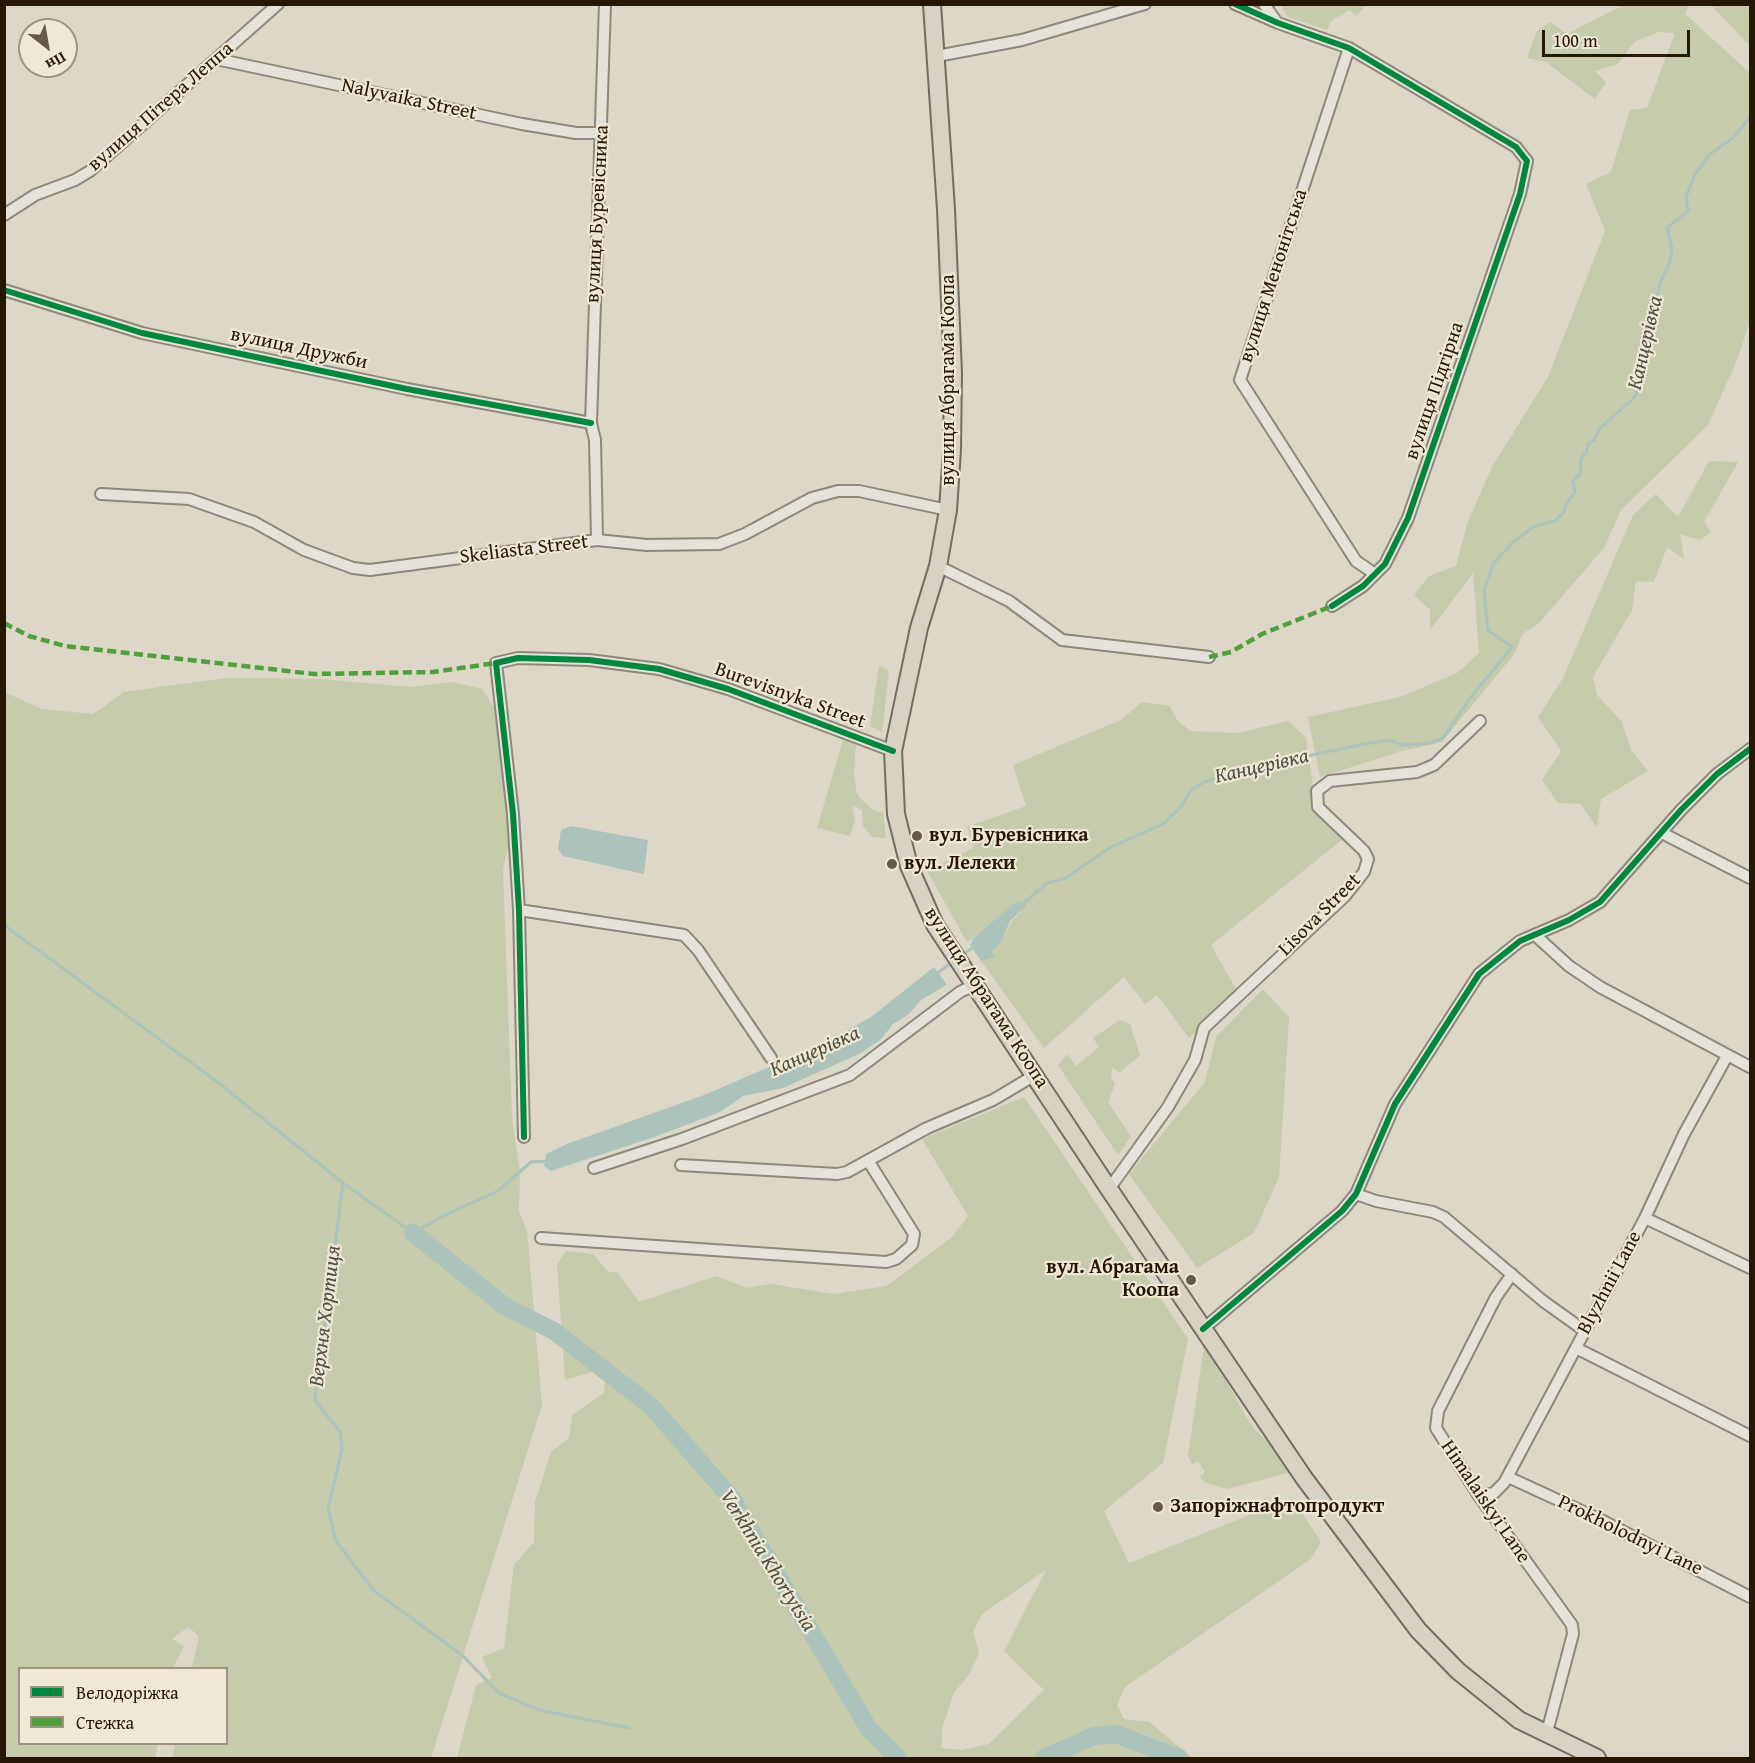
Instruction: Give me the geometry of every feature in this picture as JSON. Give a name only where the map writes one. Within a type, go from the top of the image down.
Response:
[{"type":"main road","name":"вулиця Абрагама Коопа","points":[[932,4],[937,56],[953,373],[952,450],[948,510],[938,566],[919,628],[893,751],[896,814],[909,866],[935,926],[1109,1189],[1304,1478],[1418,1630],[1480,1690],[1519,1720],[1597,1758]]},
{"type":"street","name":"вулиця Пітера Леппа","points":[[4,215],[35,195],[75,180],[90,171],[278,4]]},
{"type":"street","name":"вулиця Буревісника","points":[[591,423],[603,133],[605,4]]},
{"type":"street","points":[[937,56],[1022,40],[1145,4]]},
{"type":"street","points":[[1235,4],[1278,23],[1349,48]]},
{"type":"street","points":[[1264,4],[1278,23]]},
{"type":"street","name":"вулиця Підгірна","points":[[1332,606],[1363,586],[1375,574],[1393,551],[1416,501],[1520,194],[1527,160],[1516,147],[1349,48]]},
{"type":"street","name":"вулиця Менонітська","points":[[1349,48],[1240,380],[1356,561],[1375,574]]},
{"type":"street","name":"Nalyvaika Street","points":[[216,59],[522,124],[576,133],[603,133]]},
{"type":"street","name":"вулиця Дружби","points":[[4,290],[142,333],[407,388],[591,423]]},
{"type":"street","points":[[591,423],[595,440],[597,540]]},
{"type":"street","name":"Skeliasta Street","points":[[101,494],[189,499],[243,518],[304,550],[358,569],[411,565],[597,540],[647,545],[719,544],[745,534],[812,498],[838,491],[859,491],[948,510]]},
{"type":"street","points":[[938,566],[1009,601],[1062,640],[1209,657]]},
{"type":"street","name":"Burevisnyka Street","points":[[519,910],[513,814],[496,663],[518,658],[589,660],[659,669],[728,689],[893,751]]},
{"type":"street","name":"Lisova Street","points":[[1109,1189],[1168,1107],[1195,1060],[1204,1028],[1210,1020],[1345,896],[1364,872],[1368,859],[1364,851],[1318,807],[1317,791],[1330,781],[1417,772],[1434,765],[1480,721]]},
{"type":"street","points":[[1203,1329],[1342,1211],[1356,1194],[1395,1104],[1479,974],[1506,950],[1578,916],[1600,902],[1701,790],[1750,749]]},
{"type":"street","points":[[1662,833],[1750,878]]},
{"type":"street","points":[[524,1137],[519,910],[684,935],[698,950],[771,1058]]},
{"type":"street","points":[[1534,935],[1569,966],[1600,987],[1750,1067]]},
{"type":"street","points":[[594,1168],[682,1139],[850,1074],[960,992],[974,985]]},
{"type":"street","name":"Blyzhnii Lane","points":[[1479,1496],[1487,1496],[1500,1489],[1508,1477],[1645,1218],[1684,1134],[1727,1056]]},
{"type":"street","points":[[681,1165],[837,1174],[869,1162],[913,1135],[993,1100],[1035,1075]]},
{"type":"street","points":[[541,1239],[886,1262],[896,1259],[912,1245],[914,1234],[869,1162]]},
{"type":"street","points":[[1356,1194],[1376,1202],[1433,1212],[1444,1218],[1585,1331]]},
{"type":"street","points":[[1645,1218],[1750,1269]]},
{"type":"street","name":"Himalaiskyi Lane","points":[[1512,1274],[1496,1297],[1436,1419],[1439,1436],[1479,1496],[1572,1625],[1573,1634],[1547,1732]]},
{"type":"street","points":[[1576,1348],[1750,1436]]},
{"type":"street","name":"Prokholodnyi Lane","points":[[1508,1477],[1599,1519],[1750,1597]]},
{"type":"green space","points":[[1280,5],[1366,5],[1357,16],[1349,10],[1331,21],[1327,30],[1288,17]]},
{"type":"green space","points":[[1623,5],[1689,5],[1685,14],[1750,73],[1750,321],[1737,360],[1708,425],[1621,510],[1604,548],[1539,623],[1522,634],[1515,653],[1442,742],[1402,751],[1320,777],[1308,717],[1400,697],[1457,673],[1479,653],[1473,573],[1430,630],[1430,610],[1414,595],[1429,576],[1456,566],[1467,524],[1492,467],[1548,377],[1605,231],[1586,184],[1611,172],[1630,110],[1647,108],[1675,33],[1658,32],[1634,42],[1618,64],[1595,71],[1606,82],[1595,99],[1546,62],[1527,58],[1537,31],[1550,22],[1567,34]]},
{"type":"green space","points":[[1711,5],[1750,5],[1750,46]]},
{"type":"green space","points":[[1709,461],[1738,462],[1704,522],[1711,532],[1700,540],[1680,534],[1684,559],[1667,547],[1654,582],[1636,581],[1632,610],[1593,677],[1597,695],[1622,722],[1631,750],[1648,771],[1601,799],[1597,828],[1581,804],[1558,803],[1542,780],[1561,751],[1538,717],[1563,678],[1633,515],[1656,494],[1678,517]]},
{"type":"green space","points":[[879,666],[889,671],[882,732],[870,726]]},
{"type":"green space","points":[[225,678],[320,679],[410,687],[452,682],[482,689],[502,720],[510,838],[503,869],[512,1120],[520,1172],[519,1211],[527,1231],[542,1405],[431,1758],[172,1758],[175,1745],[228,1745],[228,1667],[192,1667],[199,1636],[188,1627],[172,1639],[184,1646],[174,1667],[18,1667],[18,1745],[158,1745],[155,1758],[5,1758],[4,692],[42,709],[93,714],[124,692]]},
{"type":"green space","points":[[1142,702],[1170,706],[1177,720],[1190,731],[1238,733],[1288,721],[1306,737],[1316,811],[1343,839],[1211,945],[1238,993],[1189,1038],[1157,995],[1145,1004],[1124,977],[1044,1048],[981,961],[1002,940],[1012,921],[1026,906],[1014,903],[983,932],[967,942],[927,871],[973,848],[967,827],[1026,806],[1013,765],[1121,720]]},
{"type":"green space","points":[[843,740],[856,744],[854,774],[857,794],[871,809],[883,813],[886,838],[872,837],[863,826],[862,810],[852,805],[855,820],[850,836],[817,828]]},
{"type":"green space","points":[[1263,989],[1289,1017],[1279,1177],[1254,1233],[1197,1268],[1129,1174],[1205,1082],[1216,1037]]},
{"type":"green space","points":[[1120,1020],[1130,1024],[1140,1055],[1120,1073],[1112,1067],[1111,1077],[1115,1084],[1108,1102],[1131,1137],[1118,1155],[1058,1065],[1067,1054],[1076,1066],[1099,1047],[1093,1038]]},
{"type":"green space","points":[[1024,1097],[1188,1339],[1163,1463],[1104,1511],[1129,1563],[1292,1498],[1321,1542],[1311,1559],[1125,1687],[1117,1705],[1124,1719],[1149,1722],[1193,1758],[457,1758],[476,1685],[492,1678],[482,1657],[504,1648],[514,1565],[534,1542],[535,1502],[551,1452],[569,1438],[572,1415],[604,1393],[605,1382],[592,1372],[565,1380],[557,1264],[566,1251],[593,1254],[607,1271],[618,1273],[639,1302],[716,1276],[747,1288],[771,1284],[834,1294],[887,1286],[952,1237],[968,1216],[922,1139]],"holes":[[[1046,1570],[1004,1651],[1044,1690],[989,1744],[962,1750],[941,1748],[943,1725],[954,1693],[970,1673],[979,1653],[973,1631],[982,1614]]]},
{"type":"green space","points":[[1204,1347],[1218,1365],[1246,1417],[1257,1432],[1271,1444],[1291,1472],[1227,1489],[1204,1482],[1200,1477],[1205,1472],[1198,1461],[1192,1464],[1188,1456]]},
{"type":"water","points":[[571,826],[648,840],[644,874],[563,856],[558,849],[561,830]]},
{"type":"water","points":[[1026,901],[1026,906],[1010,921],[1002,940],[992,951],[995,957],[981,961],[970,945],[973,939],[1014,903]]},
{"type":"water","points":[[934,967],[947,985],[921,1000],[909,1014],[893,1024],[881,1039],[861,1053],[783,1088],[743,1096],[720,1112],[657,1136],[551,1171],[544,1166],[546,1154],[567,1144],[704,1095],[825,1043],[871,1017]]},
{"type":"waterway","name":"Канцерівка","points":[[1025,902],[1047,883],[1066,878],[1109,848],[1163,824],[1180,808],[1191,790],[1206,781],[1274,764],[1282,767],[1289,763],[1304,761],[1308,756],[1359,745],[1389,740],[1403,745],[1430,743],[1443,738],[1471,697],[1512,647],[1488,630],[1484,590],[1493,564],[1514,541],[1535,526],[1555,521],[1564,512],[1566,504],[1575,492],[1573,481],[1580,474],[1581,458],[1587,451],[1588,444],[1595,439],[1599,429],[1634,398],[1640,386],[1639,374],[1650,340],[1648,331],[1661,281],[1670,262],[1672,248],[1667,228],[1688,211],[1686,197],[1695,174],[1710,154],[1733,138],[1750,117]]},
{"type":"waterway","name":"Верхня Хортиця","points":[[4,925],[216,1081],[343,1183],[315,1400],[340,1432],[342,1449],[328,1509],[336,1541],[373,1590],[463,1656],[499,1693],[539,1710],[629,1728]]},
{"type":"waterway","name":"Канцерівка","points":[[961,956],[975,946]]},
{"type":"waterway","name":"Канцерівка","points":[[936,974],[953,962]]},
{"type":"waterway","name":"Канцерівка","points":[[343,1183],[413,1233],[449,1213],[498,1191],[531,1162],[547,1161]]},
{"type":"waterway","name":"Verkhnia Khortytsia","points":[[413,1233],[506,1307],[554,1331],[651,1406],[732,1499],[869,1729],[898,1758]]},
{"type":"waterway","name":"Verkhnia Khortytsia","points":[[1044,1758],[1094,1736],[1116,1734],[1179,1758]]},
{"type":"marked path","points":[[1209,657],[1231,652],[1262,634],[1332,606]]},
{"type":"marked path","points":[[4,623],[29,636],[65,646],[314,674],[433,672],[496,663]]},
{"type":"cycle path","points":[[1235,4],[1278,23],[1349,48],[1516,147],[1527,161],[1520,194],[1408,518],[1385,564],[1363,586],[1332,606]]},
{"type":"cycle path","points":[[4,290],[142,333],[407,389],[591,423]]},
{"type":"cycle path","points":[[524,1137],[519,910],[513,814],[496,663],[518,658],[589,660],[659,669],[728,689],[893,751]]},
{"type":"cycle path","points":[[1203,1329],[1342,1211],[1356,1194],[1395,1104],[1479,974],[1520,941],[1569,920],[1600,902],[1681,810],[1717,774],[1750,749]]},
{"type":"place","name":"вул. Буревісника","points":[[917,836]]},
{"type":"place","name":"вул. Лелеки","points":[[892,864]]},
{"type":"place","name":"вул. Абрагама Коопа","points":[[1191,1280]]},
{"type":"place","name":"Запоріжнафтопродукт","points":[[1158,1507]]}]
